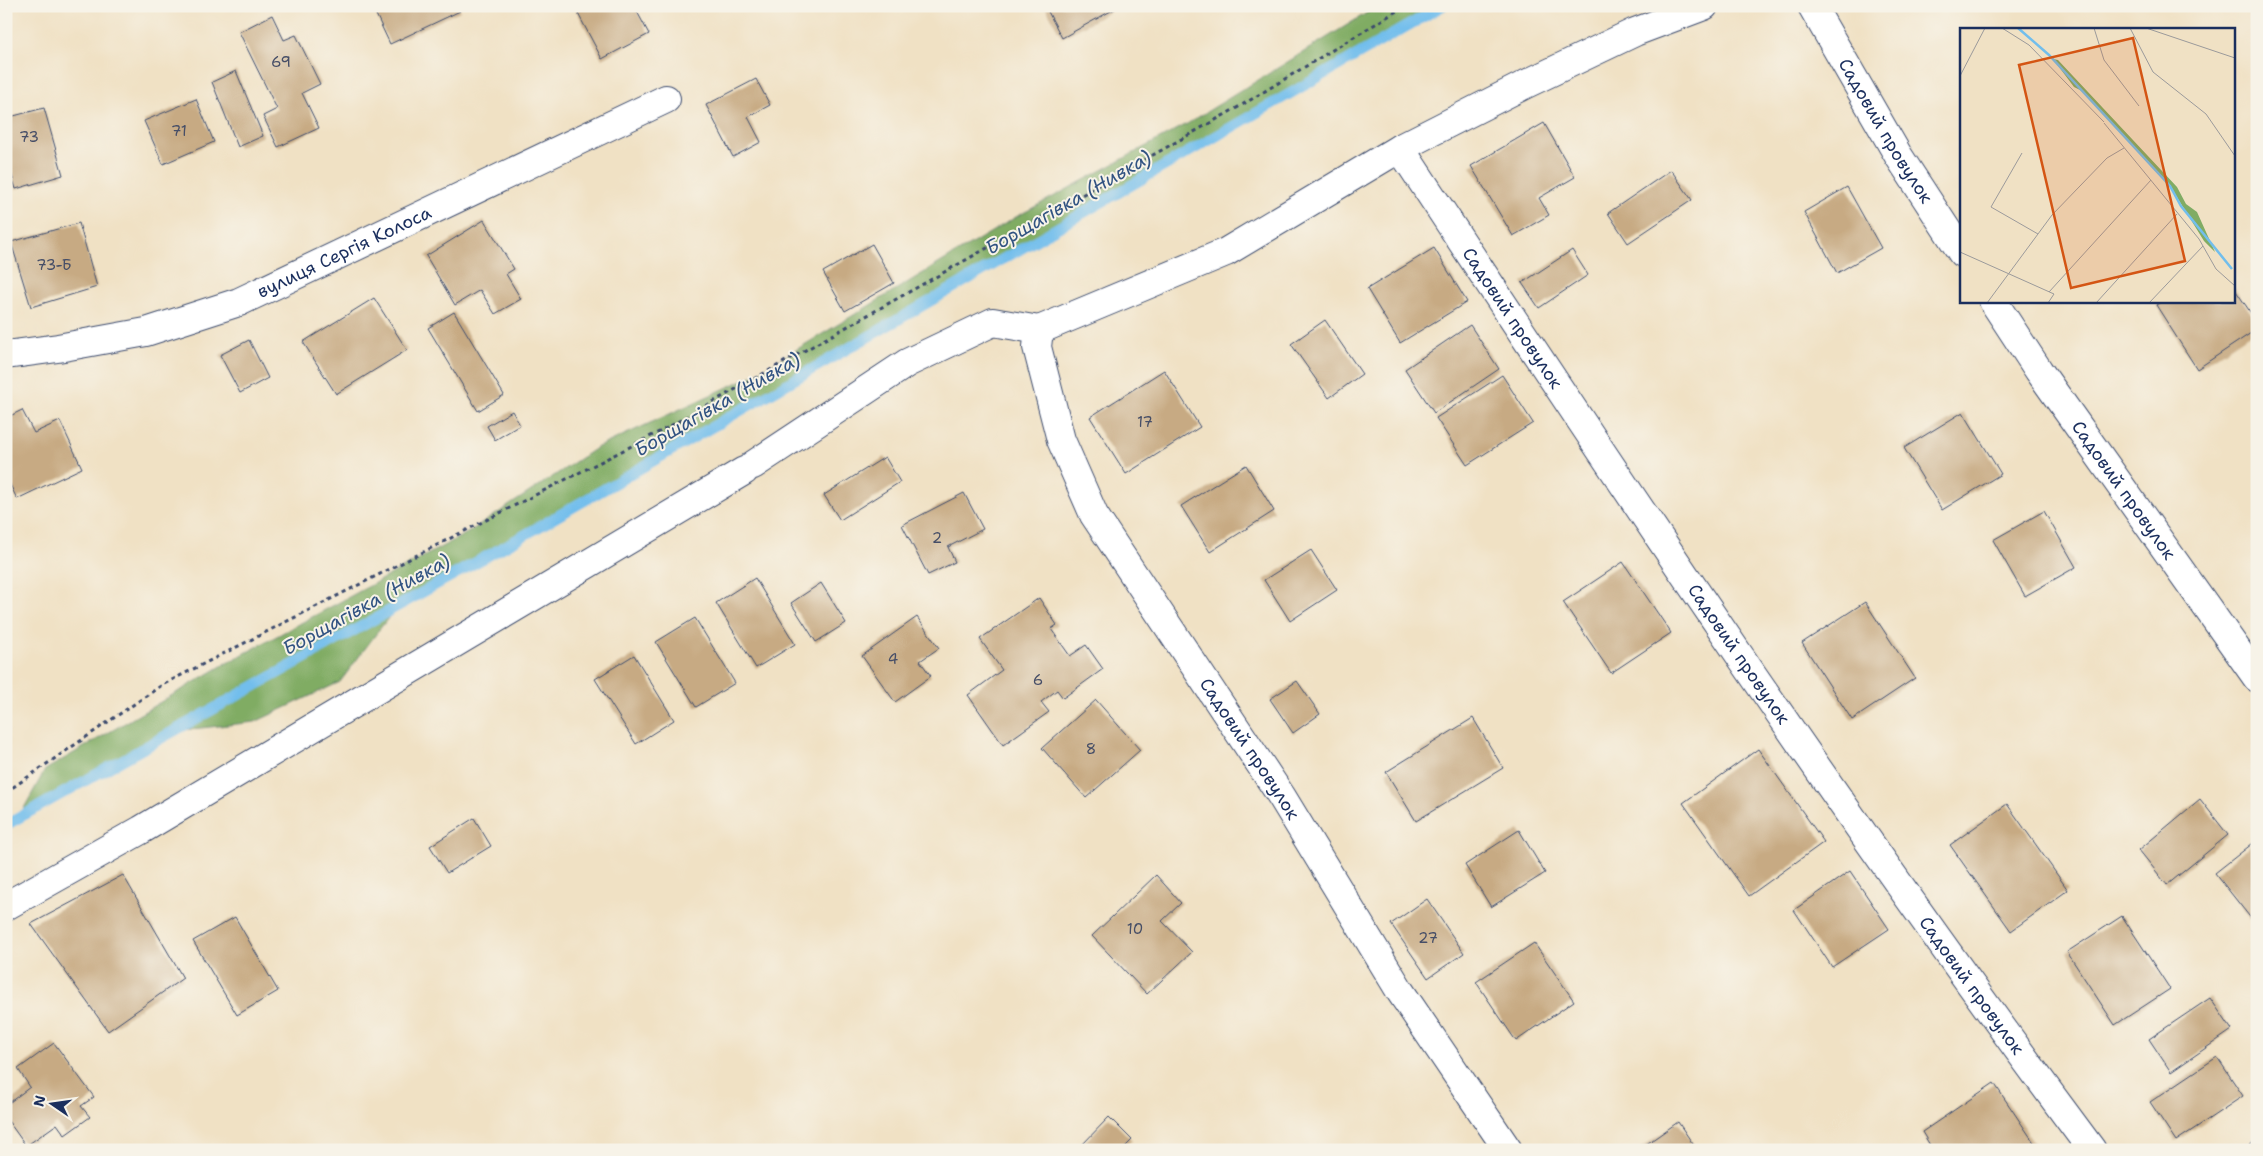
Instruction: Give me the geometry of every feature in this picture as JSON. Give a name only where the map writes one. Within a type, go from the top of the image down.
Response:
[{"type":"street","points":[[6,906],[141,830],[748,468],[907,364],[992,322],[1039,330],[1226,252],[1400,148],[1526,84],[1635,32],[1704,6]]},
{"type":"street","name":"Садовий провулок","points":[[1812,6],[1898,154],[1960,250]]},
{"type":"street","name":"вулиця Сергія Колоса","points":[[6,355],[58,348],[146,332],[240,302],[666,99]]},
{"type":"street","name":"Садовий провулок","points":[[1400,148],[1723,633],[2003,1030],[2092,1150]]},
{"type":"street","name":"Садовий провулок","points":[[1994,302],[2039,371],[2257,678]]},
{"type":"street","name":"Садовий провулок","points":[[1039,330],[1037,347],[1061,440],[1094,515],[1282,796],[1400,992],[1508,1150]]},
{"type":"path","points":[[6,792],[162,685],[663,430],[1242,104],[1405,6]]},
{"type":"green space","points":[[1378,6],[1442,6],[523,536],[397,606],[340,682],[255,722],[174,731],[18,819],[45,770],[225,664],[469,532],[596,448],[756,374],[1016,217],[1187,124]]},
{"type":"building","points":[[372,6],[458,6],[460,11],[390,44]]},
{"type":"building","points":[[574,6],[634,6],[649,34],[602,59]]},
{"type":"building","points":[[1045,6],[1120,6],[1062,38]]},
{"type":"building","points":[[272,15],[284,40],[296,35],[320,84],[302,93],[319,128],[278,147],[263,116],[277,109],[239,32]]},
{"type":"building","points":[[236,71],[263,136],[238,147],[212,82]]},
{"type":"building","points":[[756,79],[770,105],[748,117],[761,142],[733,157],[706,105]]},
{"type":"building","points":[[196,99],[214,142],[163,164],[144,121]]},
{"type":"building","points":[[44,108],[63,175],[16,189],[6,156],[6,118]]},
{"type":"building","points":[[1544,123],[1575,177],[1539,198],[1549,215],[1513,236],[1471,166]]},
{"type":"building","points":[[1671,170],[1692,200],[1628,243],[1608,213]]},
{"type":"building","points":[[1847,187],[1881,248],[1837,273],[1804,212]]},
{"type":"building","points":[[484,220],[514,269],[506,274],[521,299],[495,314],[480,290],[455,305],[426,256]]},
{"type":"building","points":[[79,223],[97,287],[31,307],[11,242]]},
{"type":"building","points":[[872,244],[894,283],[845,311],[823,272]]},
{"type":"building","points":[[1434,248],[1467,302],[1400,343],[1367,289]]},
{"type":"building","points":[[1572,250],[1588,275],[1539,308],[1522,283]]},
{"type":"building","points":[[2236,291],[2257,322],[2257,329],[2197,369],[2156,305],[2160,302],[2236,302]]},
{"type":"building","points":[[374,298],[407,350],[336,394],[303,342]]},
{"type":"building","points":[[454,312],[504,395],[478,411],[428,328]]},
{"type":"building","points":[[1325,320],[1362,374],[1329,398],[1291,344]]},
{"type":"building","points":[[1470,325],[1499,369],[1434,413],[1405,369]]},
{"type":"building","points":[[249,340],[268,378],[240,393],[220,355]]},
{"type":"building","points":[[1164,370],[1200,427],[1126,474],[1090,417]]},
{"type":"building","points":[[1502,375],[1533,423],[1467,465],[1436,418]]},
{"type":"building","points":[[22,410],[34,433],[60,421],[82,468],[17,499],[6,476],[6,418]]},
{"type":"building","points":[[512,411],[520,425],[495,440],[487,426]]},
{"type":"building","points":[[1963,412],[2001,474],[1942,510],[1904,448]]},
{"type":"building","points":[[885,457],[900,482],[840,520],[824,495]]},
{"type":"building","points":[[1246,465],[1274,511],[1210,552],[1181,506]]},
{"type":"building","points":[[964,493],[983,529],[948,547],[955,562],[928,575],[902,525]]},
{"type":"building","points":[[2044,511],[2076,567],[2025,596],[1993,540]]},
{"type":"building","points":[[1311,550],[1337,590],[1290,621],[1264,580]]},
{"type":"building","points":[[1623,562],[1671,633],[1611,673],[1563,602]]},
{"type":"building","points":[[755,578],[795,644],[756,668],[716,603]]},
{"type":"building","points":[[821,583],[846,623],[816,642],[791,603]]},
{"type":"building","points":[[1039,598],[1057,625],[1051,629],[1070,656],[1086,645],[1103,669],[1063,698],[1057,690],[1041,702],[1049,712],[1003,745],[968,695],[1002,670],[980,639]]},
{"type":"building","points":[[1865,602],[1915,678],[1852,720],[1802,643]]},
{"type":"building","points":[[917,617],[939,648],[920,661],[931,676],[895,702],[862,656]]},
{"type":"building","points":[[695,618],[735,683],[696,707],[656,642]]},
{"type":"building","points":[[634,655],[674,720],[636,744],[595,679]]},
{"type":"building","points":[[1297,681],[1320,714],[1293,733],[1270,699]]},
{"type":"building","points":[[1096,700],[1140,750],[1086,798],[1042,748]]},
{"type":"building","points":[[1473,718],[1503,768],[1416,821],[1386,772]]},
{"type":"building","points":[[1758,749],[1824,842],[1749,896],[1683,803]]},
{"type":"building","points":[[2200,799],[2228,835],[2167,885],[2139,850]]},
{"type":"building","points":[[2007,804],[2068,890],[2011,931],[1950,845]]},
{"type":"building","points":[[474,818],[491,846],[447,873],[430,846]]},
{"type":"building","points":[[1519,830],[1545,873],[1491,907],[1465,865]]},
{"type":"building","points":[[2257,840],[2257,926],[2215,873]]},
{"type":"building","points":[[1850,871],[1889,929],[1832,967],[1794,910]]},
{"type":"building","points":[[123,875],[183,978],[108,1031],[31,924]]},
{"type":"building","points":[[1156,875],[1181,903],[1162,921],[1192,952],[1147,994],[1092,936]]},
{"type":"building","points":[[1427,899],[1464,953],[1428,978],[1391,924]]},
{"type":"building","points":[[2122,916],[2170,989],[2115,1025],[2067,952]]},
{"type":"building","points":[[235,917],[278,991],[237,1015],[193,941]]},
{"type":"building","points":[[1534,943],[1574,1001],[1516,1041],[1476,982]]},
{"type":"building","points":[[2210,998],[2232,1030],[2171,1072],[2149,1039]]},
{"type":"building","points":[[54,1043],[94,1097],[81,1106],[90,1117],[65,1135],[57,1124],[26,1146],[6,1118],[6,1105],[30,1087],[18,1069]]},
{"type":"building","points":[[2217,1057],[2243,1096],[2176,1141],[2150,1102]]},
{"type":"building","points":[[1994,1083],[2039,1150],[1933,1150],[1922,1132]]},
{"type":"building","points":[[1109,1117],[1132,1140],[1122,1150],[1082,1150],[1080,1147]]},
{"type":"building","points":[[1678,1122],[1697,1150],[1638,1150]]},
{"type":"building","points":[[2257,1137],[2257,1150],[2247,1150]]},
{"type":"waterway","name":"Борщагівка (Нивка)","points":[[6,825],[523,536],[1442,6]]}]
